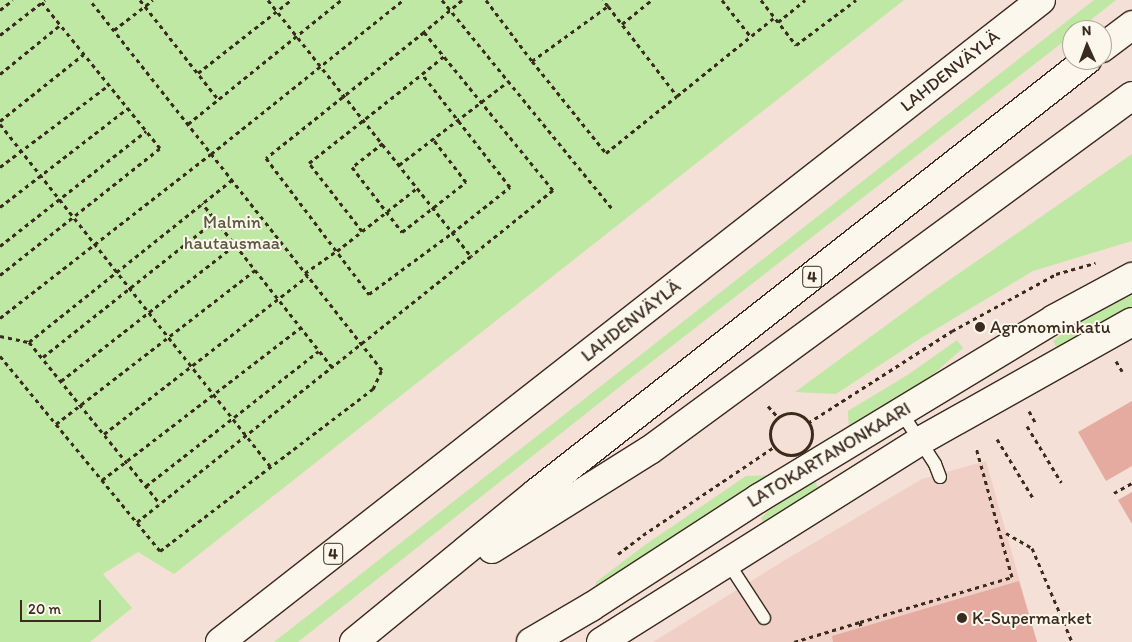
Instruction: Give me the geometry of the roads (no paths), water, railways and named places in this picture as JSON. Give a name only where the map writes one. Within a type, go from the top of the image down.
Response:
[{"type":"main road","points":[[960,63],[1028,0]]},
{"type":"main road","name":"LAHDENVÄYLÄ","points":[[220,642],[1041,0]]},
{"type":"main road","points":[[1112,40],[1132,25]]},
{"type":"main road","name":"4","points":[[354,642],[536,493],[1074,70]]},
{"type":"main road","points":[[399,607],[650,450],[1132,96]]},
{"type":"main road","name":"LATOKARTANONKAARI","points":[[535,641],[759,498],[900,412],[1054,319],[1132,277]]},
{"type":"main road","name":"LATOKARTANONKAARI","points":[[601,642],[727,560],[920,441],[1132,322]]},
{"type":"lane","points":[[900,412],[935,464],[940,477]]},
{"type":"lane","points":[[727,560],[764,618]]},
{"type":"place","name":"Agronominkatu","points":[[980,327]]},
{"type":"place","name":"K-Supermarket","points":[[962,618]]},
{"type":"park label","name":"Malmin hautausmaa","points":[[232,233]]}]
